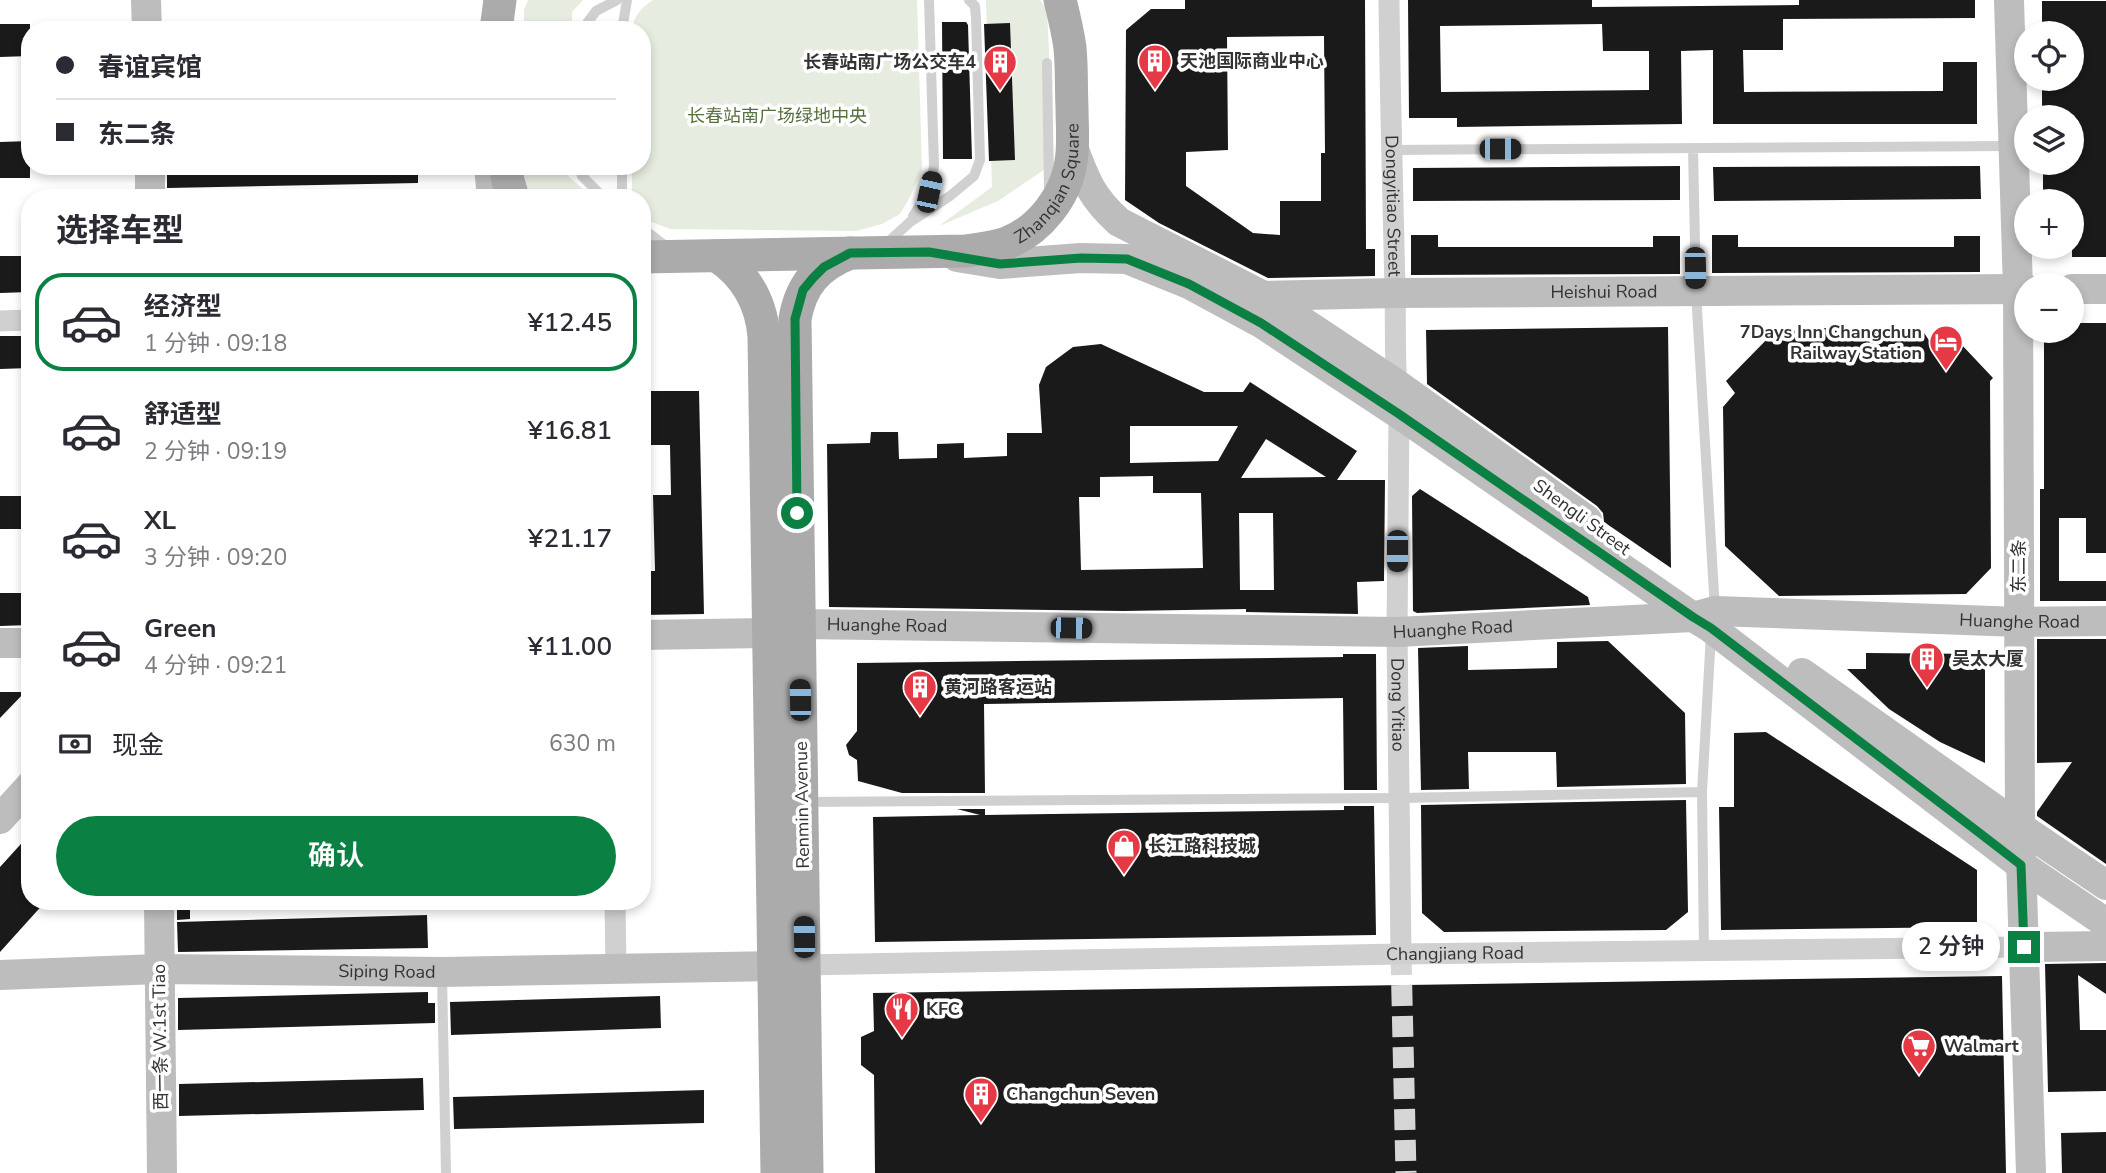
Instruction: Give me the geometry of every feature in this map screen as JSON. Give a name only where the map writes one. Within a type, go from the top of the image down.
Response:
[{"type":"main road","name":"Zhanqian Square","points":[[651,257],[929,252],[992,247],[1008,243],[1026,233],[1042,220],[1067,181],[1073,147],[1058,55],[1060,0]]},
{"type":"main road","name":"Renmin Avenue","points":[[807,1173],[789,965],[784,628],[795,319],[803,290],[824,267],[863,253]]},
{"type":"main road","name":"Renmin Avenue","points":[[717,256],[730,264],[753,293],[762,320],[784,628],[802,802],[777,1173]]},
{"type":"street","points":[[146,0],[147,21]]},
{"type":"street","points":[[1058,55],[1077,0]]},
{"type":"street","name":"Dongyitiao Street","points":[[1389,0],[1395,383],[1399,414]]},
{"type":"street","name":"东二条","points":[[2009,0],[2013,146],[2021,273]]},
{"type":"street","name":"Shengli Street","points":[[1073,147],[1088,187],[1100,205],[1119,222],[1264,296],[1395,383],[1706,619],[2021,865],[2106,923]]},
{"type":"street","name":"Shengli Street","points":[[929,252],[1000,264],[1081,258],[1127,259],[1189,284],[1261,323],[2106,885]]},
{"type":"street","points":[[651,265],[678,256]]},
{"type":"street","name":"Heishui Road","points":[[1264,296],[2014,289]]},
{"type":"street","points":[[2084,289],[2106,289]]},
{"type":"street","points":[[0,321],[21,320]]},
{"type":"street","name":"东二条","points":[[2022,343],[2020,827],[2031,1173]]},
{"type":"street","name":"Dong Yitiao","points":[[1399,414],[1397,632],[1401,954]]},
{"type":"street","name":"Huanghe Road","points":[[651,635],[784,628],[1397,632],[1706,619],[2106,621]]},
{"type":"street","points":[[0,643],[21,643]]},
{"type":"street","points":[[0,819],[21,796]]},
{"type":"street","name":"西一条 W.1st Tiao","points":[[159,910],[162,1173]]},
{"type":"street","points":[[615,910],[616,969]]},
{"type":"street","name":"Changjiang Road","points":[[789,965],[1401,954],[2106,946]]},
{"type":"street","name":"Siping Road","points":[[0,975],[159,970],[442,972],[789,965]]},
{"type":"lane","points":[[589,21],[596,11],[617,0]]},
{"type":"lane","points":[[624,21],[627,0]]},
{"type":"lane","points":[[910,222],[929,192],[934,166],[929,0]]},
{"type":"lane","points":[[863,253],[950,196],[974,176],[980,160],[976,19],[975,6],[969,0]]},
{"type":"lane","points":[[1042,220],[1049,191],[1049,102],[1058,55]]},
{"type":"lane","points":[[1390,150],[2013,146]]},
{"type":"lane","points":[[1693,148],[1706,619],[1702,792],[1704,951]]},
{"type":"lane","points":[[582,175],[595,189]]},
{"type":"lane","points":[[651,235],[678,256]]},
{"type":"lane","points":[[802,802],[1702,792]]},
{"type":"lane","points":[[442,972],[446,1173]]},
{"type":"green space","points":[[528,0],[583,0],[572,12],[572,21],[524,21]]},
{"type":"green space","name":"长春站南广场绿地中央","points":[[653,0],[917,0],[922,170],[900,214],[882,224],[856,231],[670,229],[651,222],[651,189],[632,189],[632,175],[651,175],[651,21],[634,21]]},
{"type":"green space","points":[[986,0],[1040,0],[1047,10],[1054,163],[998,201],[939,226],[992,187]]},
{"type":"green space","points":[[524,175],[568,175],[583,189],[527,189]]},
{"type":"building","points":[[1185,0],[1365,0],[1366,249],[1375,249],[1375,276],[1268,278],[1159,223],[1125,200],[1126,30],[1151,9],[1185,9]],"holes":[[[1324,36],[1325,153],[1321,153],[1321,201],[1280,201],[1280,235],[1253,233],[1186,186],[1186,152],[1228,150],[1227,37]]]},
{"type":"building","points":[[1408,0],[1592,0],[1592,7],[1799,5],[1799,0],[1975,0],[1975,18],[1783,19],[1783,50],[1743,50],[1744,92],[1943,91],[1943,62],[1977,62],[1977,124],[1713,124],[1713,50],[1681,51],[1682,124],[1457,127],[1457,118],[1409,118]],"holes":[[[1602,24],[1603,51],[1649,51],[1649,90],[1441,92],[1440,26]]]},
{"type":"building","points":[[2042,1],[2106,1],[2106,257],[2084,257],[2084,189],[2043,189],[2043,175],[2084,175],[2084,105],[2042,105],[2042,91],[2084,91],[2084,21],[2042,21]]},
{"type":"building","points":[[942,22],[966,22],[968,25],[972,159],[943,159]]},
{"type":"building","name":"长春站南广场公交车4","points":[[1010,23],[1015,160],[989,161],[984,24]]},
{"type":"building","points":[[0,24],[21,24],[21,56],[0,57]]},
{"type":"building","points":[[21,141],[21,175],[30,175],[30,178],[0,178],[0,142]]},
{"type":"building","points":[[1680,166],[1680,200],[1413,201],[1413,168]]},
{"type":"building","points":[[1980,166],[1981,199],[1714,201],[1713,167]]},
{"type":"building","points":[[167,175],[418,175],[418,183],[167,188]]},
{"type":"building","points":[[1411,235],[1438,235],[1438,247],[1653,247],[1653,236],[1680,236],[1680,274],[1411,275]]},
{"type":"building","points":[[1712,235],[1738,235],[1738,247],[1954,247],[1954,236],[1980,236],[1980,272],[1712,273]]},
{"type":"building","points":[[0,256],[21,256],[21,292],[0,293]]},
{"type":"building","points":[[2084,323],[2106,323],[2106,553],[2086,553],[2086,518],[2059,518],[2059,581],[2106,581],[2106,601],[2040,601],[2040,489],[2044,489],[2044,343],[2084,343]]},
{"type":"building","points":[[1944,326],[1993,378],[1990,381],[1991,568],[1966,594],[1779,596],[1725,546],[1723,407],[1735,393],[1726,381],[1775,331],[1785,341],[1796,328],[1921,328],[1930,342]]},
{"type":"building","points":[[1668,327],[1671,568],[1604,522],[1603,513],[1597,506],[1427,384],[1426,330]]},
{"type":"building","points":[[0,336],[21,336],[21,368],[0,369]]},
{"type":"building","points":[[1101,344],[1204,392],[1243,392],[1250,382],[1357,451],[1337,480],[1385,480],[1384,581],[1357,582],[1358,614],[1246,612],[1246,609],[1123,611],[829,607],[827,444],[870,443],[871,432],[898,432],[899,459],[937,458],[937,444],[964,443],[964,458],[1007,456],[1007,433],[1042,433],[1039,385],[1046,367],[1073,347]],"holes":[[[1130,426],[1238,426],[1218,461],[1130,463]],[[1266,439],[1326,477],[1241,478]],[[1153,476],[1153,493],[1201,493],[1203,568],[1081,570],[1079,497],[1100,497],[1100,477]],[[1239,513],[1273,513],[1274,590],[1240,590]]]},
{"type":"building","points":[[651,391],[699,391],[704,614],[651,615],[651,571],[655,571],[653,495],[671,495],[670,445],[651,445]]},
{"type":"building","points":[[1420,489],[1588,597],[1590,605],[1417,613],[1413,611],[1412,496]]},
{"type":"building","points":[[0,496],[21,496],[21,529],[0,529]]},
{"type":"building","points":[[0,593],[21,593],[21,625],[0,626]]},
{"type":"building","points":[[2037,639],[2106,639],[2106,864],[2037,816],[2037,812],[2072,762],[2037,763]]},
{"type":"building","points":[[1608,641],[1685,713],[1686,784],[1557,787],[1556,752],[1468,752],[1469,789],[1421,790],[1418,648],[1468,646],[1468,670],[1557,668],[1557,642]]},
{"type":"building","name":"吴太大厦","points":[[1866,653],[1985,654],[1985,763],[1940,742],[1889,709],[1847,669],[1866,669]]},
{"type":"building","points":[[1343,654],[1376,654],[1377,790],[1344,790],[1343,698],[984,704],[985,793],[902,793],[858,781],[857,760],[849,755],[846,745],[857,731],[857,663],[1343,657]]},
{"type":"building","points":[[0,692],[21,692],[21,696],[0,718]]},
{"type":"building","points":[[1766,732],[1977,870],[1977,927],[1721,930],[1719,807],[1734,807],[1734,733]]},
{"type":"building","points":[[1686,800],[1688,912],[1666,930],[1444,932],[1422,913],[1421,805]]},
{"type":"building","name":"长江路科技城","points":[[1344,806],[1374,806],[1376,935],[875,942],[873,817],[980,815],[957,809],[985,809],[985,815],[1344,810]]},
{"type":"building","points":[[21,844],[21,910],[38,910],[0,952],[0,867]]},
{"type":"building","points":[[177,910],[190,910],[190,919],[177,920]]},
{"type":"building","points":[[427,915],[428,948],[178,952],[177,922]]},
{"type":"building","points":[[2106,963],[2106,994],[2078,975],[2080,1030],[2106,1030],[2106,1091],[2048,1092],[2045,964]]},
{"type":"building","points":[[2002,976],[2006,1173],[875,1173],[874,1075],[861,1065],[861,1037],[874,1031],[873,993]]},
{"type":"building","points":[[428,992],[428,1003],[435,1003],[435,1023],[178,1030],[178,998]]},
{"type":"building","points":[[660,996],[661,1028],[451,1035],[450,1002]]},
{"type":"building","points":[[423,1078],[424,1110],[179,1116],[179,1084]]},
{"type":"building","points":[[704,1090],[704,1123],[454,1129],[453,1097]]},
{"type":"building","points":[[2106,1132],[2106,1173],[2062,1173],[2061,1133]]},
{"type":"tunnel","points":[[1401,954],[1406,1173]]},
{"type":"place","name":"天池国际商业中心","points":[[1155,91]]},
{"type":"place","name":"长春站南广场公交车4","points":[[1000,92]]},
{"type":"place","name":"7Days Inn Changchun Railway Station","points":[[1946,372]]},
{"type":"place","name":"吴太大厦","points":[[1927,689]]},
{"type":"place","name":"黄河路客运站","points":[[920,717]]},
{"type":"place","name":"长江路科技城","points":[[1124,876]]},
{"type":"place","name":"KFC","points":[[902,1039]]},
{"type":"place","name":"Walmart","points":[[1919,1076]]},
{"type":"place","name":"Changchun Seven","points":[[981,1124]]},
{"type":"route","points":[[797,513],[795,319],[803,290],[824,267],[850,253],[929,252],[1000,264],[1081,258],[1127,259],[1189,284],[1261,323],[1399,414],[1711,628],[1977,831],[2021,865],[2024,947]]}]
